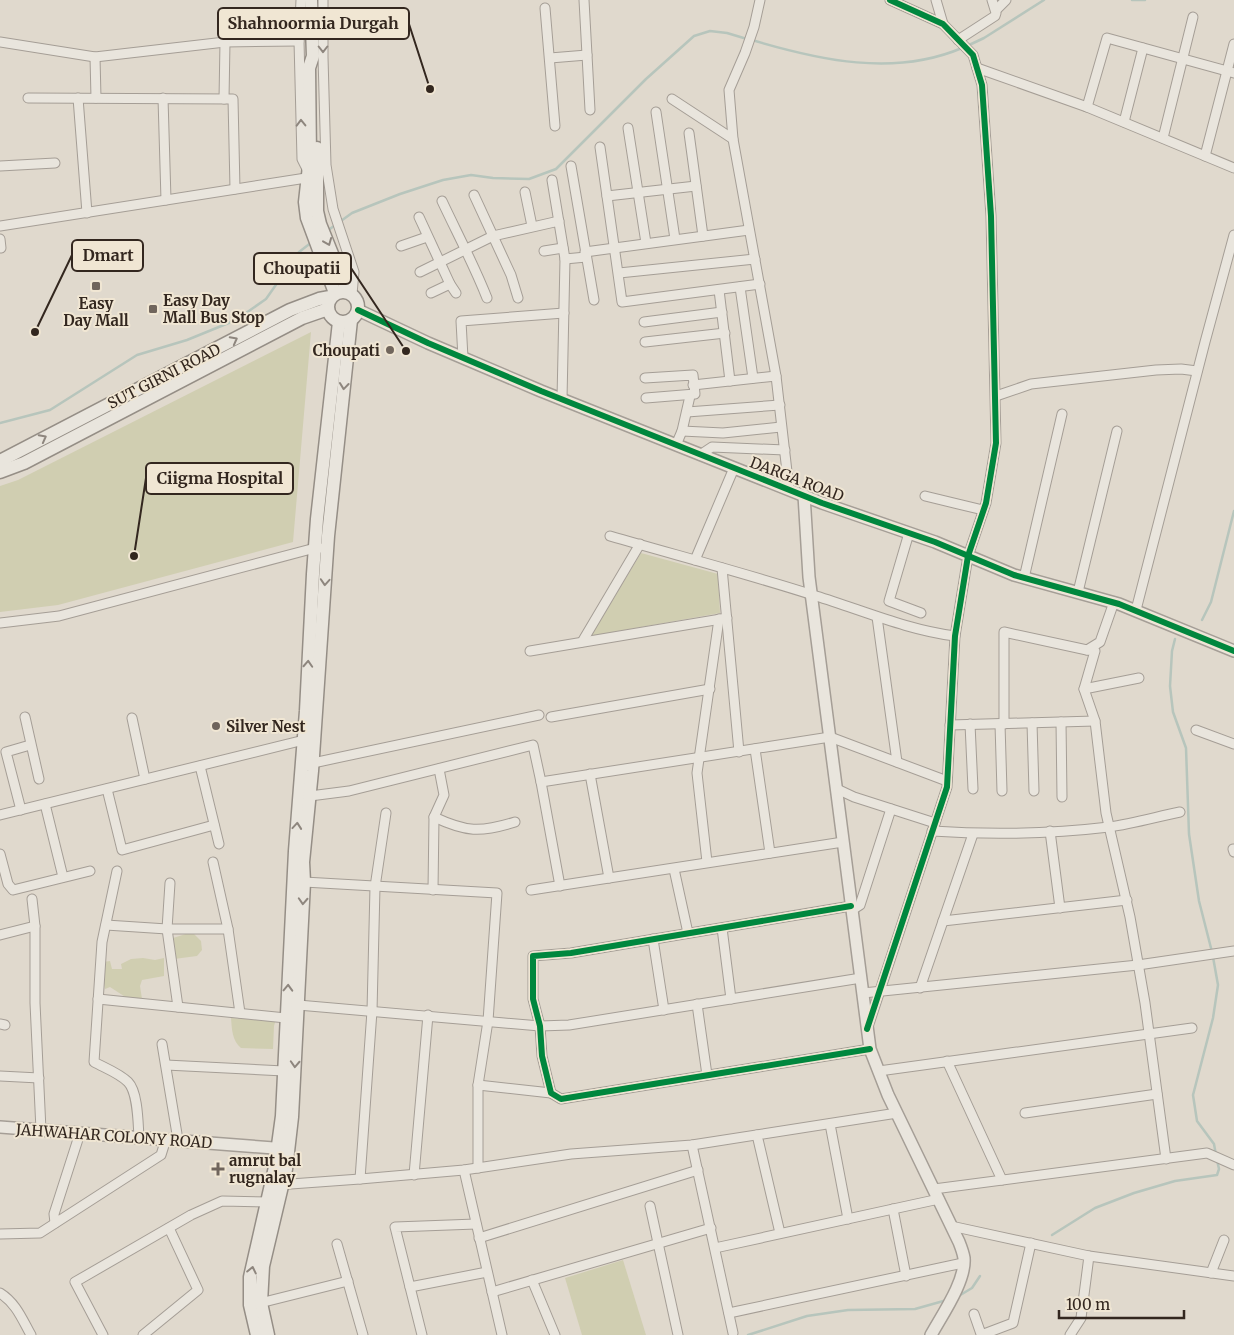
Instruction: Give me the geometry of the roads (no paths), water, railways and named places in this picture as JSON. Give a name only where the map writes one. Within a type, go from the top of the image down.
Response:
[{"type":"main road","points":[[311,0],[313,56],[316,64],[317,210],[320,224],[340,274],[334,319],[350,317]]},
{"type":"main road","points":[[313,56],[309,68],[310,158],[304,202],[307,218],[338,297]]},
{"type":"main road","points":[[0,472],[24,463],[302,318],[338,297],[359,304],[350,317],[321,548],[309,739],[295,851],[282,1116],[283,1149]]},
{"type":"main road","name":"SUT GIRNI ROAD","points":[[0,461],[290,310],[318,300],[338,297]]},
{"type":"main road","points":[[268,1335],[256,1304],[250,1277],[273,1202],[283,1149],[292,1117],[304,882],[303,862],[313,763],[309,739]]},
{"type":"main road","points":[[256,1304],[257,1335]]},
{"type":"street","points":[[0,226],[235,189],[307,174],[302,159],[299,41],[300,0]]},
{"type":"street","points":[[323,0],[322,58],[326,165],[333,209],[354,272],[338,297]]},
{"type":"street","points":[[584,0],[590,110]]},
{"type":"street","points":[[760,0],[754,28],[729,90],[733,139],[776,376],[789,489]]},
{"type":"street","points":[[867,1029],[947,787],[955,636],[968,556],[983,510],[996,443],[991,216],[982,85],[973,56],[943,24],[890,0]]},
{"type":"street","points":[[936,0],[943,24]]},
{"type":"street","points":[[959,41],[995,16],[996,10],[992,0]]},
{"type":"street","points":[[996,10],[1006,0]]},
{"type":"street","points":[[545,8],[555,126]]},
{"type":"street","points":[[1163,138],[1192,16]]},
{"type":"street","points":[[1088,106],[1107,38],[1230,72]]},
{"type":"street","points":[[0,42],[95,57],[225,42],[299,41]]},
{"type":"street","points":[[224,99],[225,42]]},
{"type":"street","points":[[1205,156],[1230,72],[1234,44]]},
{"type":"street","points":[[1124,122],[1144,48]]},
{"type":"street","points":[[550,58],[587,55]]},
{"type":"street","points":[[95,57],[96,98]]},
{"type":"street","points":[[977,68],[1088,106],[1234,168]]},
{"type":"street","points":[[28,98],[233,99],[235,189]]},
{"type":"street","points":[[78,98],[86,213]]},
{"type":"street","points":[[163,98],[166,200]]},
{"type":"street","points":[[672,99],[733,139]]},
{"type":"street","points":[[656,112],[675,239]]},
{"type":"street","points":[[628,128],[646,243]]},
{"type":"street","points":[[689,133],[703,236]]},
{"type":"street","points":[[600,146],[622,302],[760,284]]},
{"type":"street","points":[[0,166],[55,163]]},
{"type":"street","points":[[571,166],[594,300]]},
{"type":"street","points":[[552,180],[565,259],[562,399]]},
{"type":"street","points":[[607,196],[696,186]]},
{"type":"street","points":[[525,192],[532,226]]},
{"type":"street","points":[[474,195],[511,275],[518,298]]},
{"type":"street","points":[[442,201],[465,250],[474,264],[487,298]]},
{"type":"street","points":[[419,218],[439,262],[456,293]]},
{"type":"street","points":[[420,272],[493,236],[559,220]]},
{"type":"street","points":[[565,259],[614,247],[750,230]]},
{"type":"street","points":[[1136,610],[1234,235]]},
{"type":"street","points":[[402,246],[427,237]]},
{"type":"street","points":[[544,251],[563,248]]},
{"type":"street","points":[[619,273],[755,259]]},
{"type":"street","points":[[431,292],[450,284]]},
{"type":"street","points":[[740,287],[753,378]]},
{"type":"street","points":[[719,290],[730,381]]},
{"type":"street","points":[[644,322],[722,312]]},
{"type":"street","points":[[463,358],[461,321],[564,314]]},
{"type":"street","name":"DARGA ROAD","points":[[350,317],[463,358],[822,503],[909,533],[1024,578],[1114,602],[1234,651]]},
{"type":"street","points":[[645,342],[724,333]]},
{"type":"street","points":[[996,396],[1031,384],[1079,378],[1156,370],[1181,369],[1198,371]]},
{"type":"street","points":[[645,378],[692,375],[695,394],[690,396],[646,398]]},
{"type":"street","points":[[693,385],[776,376]]},
{"type":"street","points":[[676,445],[682,431],[690,396]]},
{"type":"street","points":[[687,412],[780,405]]},
{"type":"street","points":[[1024,578],[1062,414]]},
{"type":"street","points":[[682,431],[724,433],[781,427]]},
{"type":"street","points":[[1078,592],[1117,432]]},
{"type":"street","points":[[700,455],[712,447],[785,450]]},
{"type":"street","points":[[695,560],[734,468]]},
{"type":"street","points":[[804,495],[812,594],[870,1049],[897,1113],[952,1226],[964,1258],[954,1294],[931,1335]]},
{"type":"street","points":[[925,496],[983,510]]},
{"type":"street","points":[[909,533],[889,601],[922,613]]},
{"type":"street","points":[[610,536],[812,594],[934,633],[955,636]]},
{"type":"street","points":[[582,642],[640,544]]},
{"type":"street","points":[[0,623],[59,616],[321,548]]},
{"type":"street","points":[[722,568],[723,619],[739,752]]},
{"type":"street","points":[[1087,650],[1100,642],[1114,602]]},
{"type":"street","points":[[878,616],[897,762]]},
{"type":"street","points":[[530,650],[723,619]]},
{"type":"street","points":[[707,862],[697,774],[723,619]]},
{"type":"street","points":[[1002,791],[1004,632],[1095,651],[1084,688],[1094,721],[1109,827],[1126,900],[1138,965],[1166,1158]]},
{"type":"street","points":[[1084,688],[1139,678]]},
{"type":"street","points":[[551,717],[710,689]]},
{"type":"street","points":[[313,763],[539,715]]},
{"type":"street","points":[[24,717],[39,779]]},
{"type":"street","points":[[132,718],[145,778]]},
{"type":"street","points":[[950,725],[1094,721]]},
{"type":"street","points":[[1061,722],[1062,797]]},
{"type":"street","points":[[1032,723],[1034,790]]},
{"type":"street","points":[[970,724],[973,788]]},
{"type":"street","points":[[1196,730],[1234,744]]},
{"type":"street","points":[[541,782],[830,737],[947,781]]},
{"type":"street","points":[[0,816],[145,778],[309,739]]},
{"type":"street","points":[[310,796],[349,791],[533,745],[560,886]]},
{"type":"street","points":[[20,810],[6,752],[30,746]]},
{"type":"street","points":[[755,749],[770,853]]},
{"type":"street","points":[[200,766],[219,844]]},
{"type":"street","points":[[433,890],[434,817],[444,795],[439,769]]},
{"type":"street","points":[[590,774],[609,878]]},
{"type":"street","points":[[107,789],[122,850],[214,825]]},
{"type":"street","points":[[837,789],[934,827],[973,834],[1109,827],[1180,812]]},
{"type":"street","points":[[45,804],[63,877]]},
{"type":"street","points":[[551,1093],[542,1056],[540,1026],[533,999],[533,956],[571,953],[852,908],[860,905],[891,809]]},
{"type":"street","points":[[360,1179],[372,1011],[375,887],[386,813]]},
{"type":"street","points":[[434,817],[457,828],[474,830],[499,827],[515,822]]},
{"type":"street","points":[[1050,831],[1060,908]]},
{"type":"street","points":[[920,988],[973,834]]},
{"type":"street","points":[[531,890],[843,842]]},
{"type":"street","points":[[0,854],[2,872],[13,890],[90,871]]},
{"type":"street","points":[[213,862],[228,929],[240,1014]]},
{"type":"street","points":[[674,869],[688,933]]},
{"type":"street","points":[[117,871],[102,942],[94,1062],[121,1076],[130,1084],[135,1097],[139,1137]]},
{"type":"street","points":[[304,882],[497,893],[488,1021],[478,1085],[478,1168]]},
{"type":"street","points":[[170,883],[167,929],[178,1007]]},
{"type":"street","points":[[32,899],[41,1130]]},
{"type":"street","points":[[943,921],[1126,900]]},
{"type":"street","points":[[106,925],[167,929],[228,929]]},
{"type":"street","points":[[0,934],[34,926]]},
{"type":"street","points":[[722,928],[731,999]]},
{"type":"street","points":[[653,939],[664,1010]]},
{"type":"street","points":[[863,994],[1138,965],[1234,951]]},
{"type":"street","points":[[298,1005],[540,1026],[569,1025],[861,978]]},
{"type":"street","points":[[98,999],[286,1018]]},
{"type":"street","points":[[697,1004],[707,1075]]},
{"type":"street","points":[[414,1174],[428,1015]]},
{"type":"street","points":[[879,1071],[1192,1028]]},
{"type":"street","points":[[162,1044],[178,1140]]},
{"type":"street","points":[[478,1085],[551,1093],[560,1099],[870,1049]]},
{"type":"street","points":[[947,1061],[1002,1180]]},
{"type":"street","points":[[166,1066],[284,1072]]},
{"type":"street","points":[[0,1076],[39,1078]]},
{"type":"street","points":[[1025,1113],[1157,1094]]},
{"type":"street","points":[[277,1185],[464,1170],[571,1154],[692,1146],[897,1113]]},
{"type":"street","points":[[830,1124],[848,1219]]},
{"type":"street","name":"JAHWAHAR COLONY ROAD","points":[[0,1127],[283,1149]]},
{"type":"street","points":[[55,1223],[54,1214],[80,1133]]},
{"type":"street","points":[[757,1135],[780,1234]]},
{"type":"street","points":[[0,1234],[40,1233],[161,1155],[166,1139]]},
{"type":"street","points":[[692,1146],[733,1333]]},
{"type":"street","points":[[715,1248],[893,1209],[936,1194],[1002,1180],[1207,1154],[1232,1164]]},
{"type":"street","points":[[464,1170],[502,1335]]},
{"type":"street","points":[[479,1238],[698,1170]]},
{"type":"street","points":[[103,1335],[75,1282],[169,1228],[222,1201],[273,1202]]},
{"type":"street","points":[[650,1206],[678,1335]]},
{"type":"street","points":[[893,1209],[906,1276]]},
{"type":"street","points":[[422,1335],[395,1227],[476,1224]]},
{"type":"street","points":[[952,1226],[1089,1256],[1234,1276]]},
{"type":"street","points":[[143,1335],[198,1290],[169,1228]]},
{"type":"street","points":[[492,1292],[710,1228]]},
{"type":"street","points":[[1211,1273],[1224,1240]]},
{"type":"street","points":[[974,1314],[981,1334],[1014,1323],[1031,1243]]},
{"type":"street","points":[[337,1244],[363,1335]]},
{"type":"street","points":[[1070,1335],[1081,1318],[1089,1256]]},
{"type":"street","points":[[729,1313],[963,1263]]},
{"type":"street","points":[[410,1287],[487,1272]]},
{"type":"street","points":[[532,1280],[555,1335]]},
{"type":"street","points":[[256,1304],[348,1282]]},
{"type":"street","points":[[0,1293],[10,1299],[16,1307],[31,1335]]},
{"type":"waterway","points":[[967,46],[984,38],[1044,0]]},
{"type":"waterway","points":[[1132,0],[1145,0]]},
{"type":"waterway","points":[[327,231],[352,213],[443,180],[471,175],[529,179],[556,169],[646,79],[694,36],[710,31],[727,33],[747,39]]},
{"type":"waterway","points":[[752,40],[830,59],[883,63],[910,62],[936,57],[962,48]]},
{"type":"waterway","points":[[0,423],[50,410],[137,355],[187,340],[236,320],[266,299],[299,252],[312,242]]},
{"type":"waterway","points":[[1202,620],[1211,602],[1234,511]]},
{"type":"waterway","points":[[1175,639],[1172,651],[1170,686],[1173,712],[1186,748],[1189,834],[1199,901],[1212,952]]},
{"type":"waterway","points":[[1213,957],[1218,985],[1213,1018],[1193,1095],[1197,1121],[1214,1144],[1216,1155]]},
{"type":"waterway","points":[[1052,1235],[1095,1208],[1134,1193],[1175,1181],[1217,1175],[1219,1169],[1217,1160]]},
{"type":"waterway","points":[[957,1297],[972,1288],[980,1276]]},
{"type":"waterway","points":[[748,1335],[807,1316],[848,1310],[915,1309],[947,1300]]},
{"type":"place","name":"Shahnoormia Durgah","points":[[430,89]]},
{"type":"place","name":"Easy Day Mall","points":[[96,286]]},
{"type":"place","name":"Easy Day Mall Bus Stop","points":[[153,309]]},
{"type":"place","name":"Dmart","points":[[35,332]]},
{"type":"place","name":"Choupati","points":[[390,350]]},
{"type":"place","name":"Choupatii","points":[[406,351]]},
{"type":"place","name":"Ciigma Hospital","points":[[134,556]]},
{"type":"place","name":"Silver Nest","points":[[216,726]]},
{"type":"place","name":"amrut bal rugnalay","points":[[218,1169]]}]
